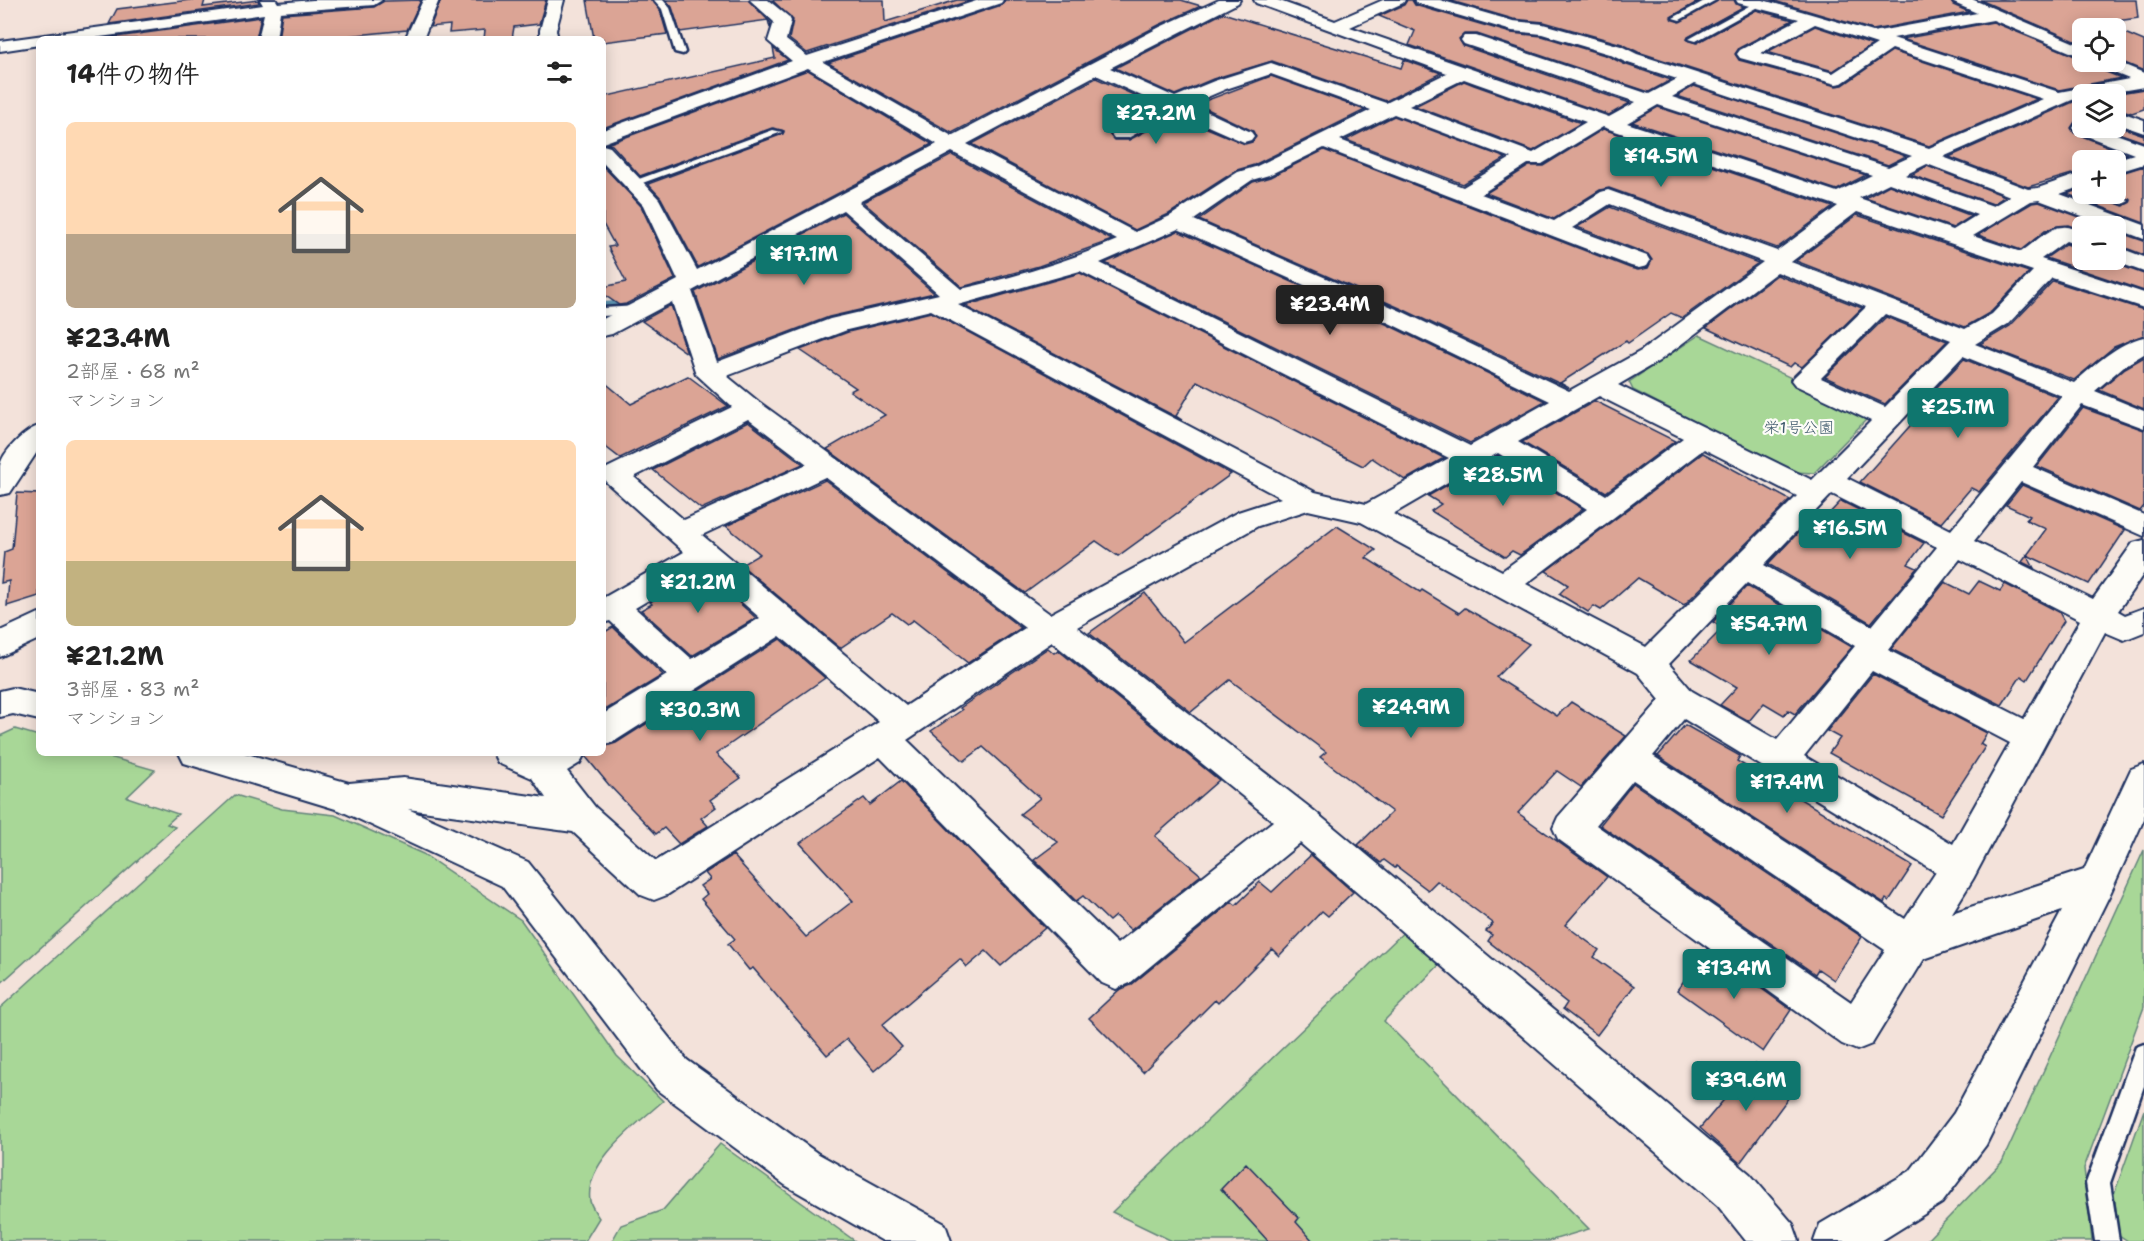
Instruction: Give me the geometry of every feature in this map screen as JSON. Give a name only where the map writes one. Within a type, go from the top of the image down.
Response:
[{"type":"street","points":[[78,36],[147,29],[271,4],[374,0]]},
{"type":"street","points":[[415,36],[431,0]]},
{"type":"street","points":[[549,36],[548,30],[556,0]]},
{"type":"street","points":[[758,0],[783,21],[777,41],[807,62],[953,145],[1134,240]]},
{"type":"street","points":[[609,134],[807,62],[995,0]]},
{"type":"street","points":[[606,327],[1096,68],[1232,0]]},
{"type":"street","points":[[1262,0],[1607,122],[2144,301]]},
{"type":"street","points":[[1335,27],[1397,0]]},
{"type":"street","points":[[1422,0],[1498,22],[1554,32],[1615,50],[1631,58],[1928,156],[2144,232]]},
{"type":"street","points":[[1960,0],[2072,48]]},
{"type":"street","points":[[1751,2],[1814,18],[2069,99]]},
{"type":"street","points":[[267,36],[271,4]]},
{"type":"street","points":[[1472,14],[1491,5]]},
{"type":"street","points":[[147,29],[161,8]]},
{"type":"street","points":[[1872,37],[1995,15]]},
{"type":"street","points":[[1814,18],[1746,54],[1836,79],[1890,43]]},
{"type":"street","points":[[1433,62],[1498,22]]},
{"type":"street","points":[[0,46],[36,40]]},
{"type":"street","points":[[1470,40],[1889,175],[1995,214]]},
{"type":"street","points":[[1718,87],[1758,58]]},
{"type":"street","points":[[1096,68],[1244,136]]},
{"type":"street","points":[[1121,134],[1176,104],[1220,85],[1271,68],[1534,160],[1654,100],[1692,78]]},
{"type":"street","points":[[709,374],[839,324],[1010,285],[1083,263],[1178,221],[1245,176],[1262,171],[1464,72]]},
{"type":"street","points":[[2125,72],[2144,81]]},
{"type":"street","points":[[1370,514],[1650,356],[1777,261],[1849,201],[1889,175],[2035,109],[2144,81]]},
{"type":"street","points":[[2035,109],[2072,123]]},
{"type":"street","points":[[1146,122],[1161,127],[1195,113]]},
{"type":"street","points":[[2126,120],[2144,127]]},
{"type":"street","points":[[2111,138],[2144,151]]},
{"type":"street","points":[[1323,141],[1639,261]]},
{"type":"street","points":[[606,154],[652,203],[685,285],[709,374],[750,408],[827,465],[1051,627],[1300,821],[1734,1190],[1776,1241]]},
{"type":"street","points":[[1464,195],[1526,157]]},
{"type":"street","points":[[2126,163],[2144,157]]},
{"type":"street","points":[[1956,237],[2034,194],[2072,184]]},
{"type":"street","points":[[1556,229],[1608,196],[1777,261],[2144,420]]},
{"type":"street","points":[[845,201],[947,300],[1307,500],[1370,514],[1650,664],[1680,700],[1960,867]]},
{"type":"street","points":[[1178,221],[1393,316],[1570,401]]},
{"type":"street","points":[[2024,260],[2064,233],[2072,236]]},
{"type":"street","points":[[2126,258],[2144,265]]},
{"type":"street","points":[[1083,263],[1470,457]]},
{"type":"street","points":[[1650,664],[1963,342],[2000,319],[2049,268]]},
{"type":"street","points":[[1881,305],[1804,380],[1889,419]]},
{"type":"street","points":[[1781,760],[2078,393],[2115,361],[2144,344]]},
{"type":"street","points":[[1598,385],[1703,437],[1955,545],[2124,628],[2144,619]]},
{"type":"street","points":[[750,408],[615,475],[782,619],[893,731],[1116,970],[1300,821]]},
{"type":"street","points":[[0,486],[29,443],[36,437]]},
{"type":"street","points":[[1503,586],[1703,437]]},
{"type":"street","points":[[1498,441],[1607,509]]},
{"type":"street","points":[[681,533],[827,465]]},
{"type":"street","points":[[2017,470],[2144,526]]},
{"type":"street","points":[[527,756],[556,761],[582,818],[654,883],[1051,627],[1248,519],[1307,500]]},
{"type":"street","points":[[1680,700],[1571,828],[1857,1030],[1960,867],[2098,616],[2144,550]]},
{"type":"street","points":[[690,677],[609,609],[705,553]]},
{"type":"street","points":[[1745,567],[1871,648],[2031,738]]},
{"type":"street","points":[[606,729],[782,619]]},
{"type":"street","points":[[0,645],[36,627]]},
{"type":"street","points":[[0,704],[13,701],[36,707]]},
{"type":"street","points":[[206,756],[348,798],[515,874],[672,1075],[801,1169],[928,1241]]},
{"type":"street","points":[[1630,759],[1911,945]]},
{"type":"street","points":[[1837,1241],[1926,1187],[1970,1129],[2097,882],[2144,779]]},
{"type":"street","points":[[348,798],[403,793],[582,818]]},
{"type":"street","points":[[1911,945],[2097,882]]},
{"type":"lane","points":[[658,0],[666,8],[680,52]]},
{"type":"lane","points":[[1677,18],[1712,0]]},
{"type":"lane","points":[[1694,39],[1751,2]]},
{"type":"lane","points":[[633,183],[777,132]]},
{"type":"lane","points":[[606,312],[638,310]]},
{"type":"lane","points":[[2107,1241],[2098,1183],[2144,1055]]},
{"type":"green space","name":"栄1号公園","points":[[1699,335],[1860,410],[1866,420],[1814,473],[1794,472],[1633,390],[1629,382]]},
{"type":"green space","points":[[15,729],[36,735],[36,756],[106,756],[155,770],[127,797],[178,814],[167,824],[175,827],[0,984],[0,736]]},
{"type":"green space","points":[[235,795],[282,809],[335,815],[423,854],[521,920],[617,1056],[663,1101],[614,1145],[595,1172],[590,1186],[590,1201],[599,1218],[585,1241],[0,1241],[0,1008]]},
{"type":"green space","points":[[2144,850],[2144,1007],[2084,1168],[2092,1241],[1926,1241],[2002,1162]]},
{"type":"green space","points":[[1410,926],[1446,958],[1384,1021],[1589,1229],[1549,1241],[1172,1241],[1112,1212]]},
{"type":"green space","points":[[2144,1110],[2144,1241],[2128,1241],[2119,1235],[2114,1194]]},
{"type":"green space","points":[[720,1144],[855,1241],[612,1241],[621,1225],[663,1210]]},
{"type":"building","points":[[205,0],[203,7],[258,0],[259,3],[109,24],[117,9]]},
{"type":"building","points":[[421,0],[407,30],[346,36],[278,36],[282,14],[374,7],[384,1]]},
{"type":"building","points":[[441,0],[546,0],[539,24],[514,27],[512,36],[484,36],[485,30],[449,33],[450,25],[430,27]]},
{"type":"building","points":[[587,0],[652,0],[660,10],[667,34],[606,42],[606,36],[593,36]]},
{"type":"building","points":[[666,0],[748,0],[768,20],[680,32],[672,7]]},
{"type":"building","points":[[772,0],[884,0],[885,22],[957,0],[972,0],[807,53],[789,39],[793,20]]},
{"type":"building","points":[[1005,0],[1181,0],[1201,6],[1159,25],[952,133],[828,63],[1002,5]]},
{"type":"building","points":[[1407,0],[1412,0],[1415,5],[1511,33],[1542,36],[1608,56],[1671,80],[1649,92],[1477,34],[1464,34],[1459,39],[1463,46],[1630,103],[1609,115],[1409,45],[1415,31],[1379,16],[1404,5]]},
{"type":"building","points":[[1448,0],[1701,0],[1671,17],[1679,22],[1718,0],[1734,0],[1736,4],[1743,7],[1688,37],[1687,40],[1697,43],[1756,10],[1793,20],[1739,48],[1735,54],[1739,60],[1836,86],[1843,85],[1892,51],[2037,99],[1929,146],[1638,52],[1622,44],[1544,22],[1513,19]]},
{"type":"building","points":[[1771,0],[1950,0],[1953,5],[1969,12],[1873,30]]},
{"type":"building","points":[[1980,0],[2136,0],[2138,18],[2072,18],[2072,40]]},
{"type":"building","points":[[1223,13],[1401,68],[1404,60],[1441,73],[1386,101],[1272,61],[1213,79],[1175,95],[1115,68]]},
{"type":"building","points":[[261,17],[257,36],[124,36]]},
{"type":"building","points":[[1993,22],[2072,55],[2072,72],[2106,72],[2121,78],[2090,84],[2072,84],[2072,87],[2059,90],[1902,39]]},
{"type":"building","points":[[1815,26],[1872,45],[1833,71],[1767,52]]},
{"type":"building","points":[[2126,34],[2144,41],[2144,71],[2126,64]]},
{"type":"building","points":[[773,48],[788,60],[606,127],[606,96],[775,58]]},
{"type":"building","points":[[808,70],[932,144],[698,267],[661,198],[648,184],[783,134],[784,131],[772,128],[640,176],[612,145],[607,144]]},
{"type":"building","points":[[1271,76],[1365,110],[1254,165],[1237,170],[1169,214],[1135,230],[972,144],[1096,78],[1156,105],[1113,128],[1109,134],[1114,140],[1129,140],[1176,115],[1245,144],[1252,142],[1256,137],[1253,131],[1197,104]]},
{"type":"building","points":[[1464,81],[1581,123],[1533,151],[1415,106]]},
{"type":"building","points":[[1694,86],[1906,156],[1888,165],[1677,96]]},
{"type":"building","points":[[2144,89],[2144,109],[2132,113],[2126,111],[2126,92]]},
{"type":"building","points":[[2072,102],[2072,138],[2087,138],[2117,150],[2072,150],[2072,174],[2028,187],[1949,157]]},
{"type":"building","points":[[1658,107],[1866,175],[1837,190],[1632,122]]},
{"type":"building","points":[[1394,116],[1506,158],[1463,184],[1346,140]]},
{"type":"building","points":[[1603,129],[1833,207],[1777,248],[1609,188],[1600,190],[1554,219],[1486,193],[1529,166],[1543,166]]},
{"type":"building","points":[[2126,129],[2144,135],[2144,142],[2126,136]]},
{"type":"building","points":[[1324,150],[1630,268],[1638,270],[1648,268],[1652,260],[1648,254],[1577,227],[1610,207],[1758,263],[1682,318],[1671,313],[1628,343],[1626,341],[1560,383],[1569,388],[1402,309],[1199,220],[1253,182],[1270,177]]},
{"type":"building","points":[[952,155],[1112,240],[1039,266],[962,287],[863,202]]},
{"type":"building","points":[[1927,166],[2005,196],[1993,204],[1911,175]]},
{"type":"building","points":[[2144,166],[2144,223],[2094,204],[2124,206],[2131,200],[2126,198],[2126,172]]},
{"type":"building","points":[[606,169],[641,206],[675,279],[626,304],[619,305],[606,296],[606,286],[626,282],[608,247],[615,246],[606,230]]},
{"type":"building","points":[[1889,185],[1972,216],[1953,228],[1865,198]]},
{"type":"building","points":[[2039,202],[2077,216],[2072,216],[2072,226],[2057,226],[2045,231],[2021,250],[1978,235],[2032,203]]},
{"type":"building","points":[[843,213],[934,293],[829,317],[718,359],[695,292]]},
{"type":"building","points":[[1857,215],[2029,272],[1991,312],[1965,327],[1796,261]]},
{"type":"building","points":[[1178,231],[1384,323],[1545,401],[1470,443],[1105,263]]},
{"type":"building","points":[[2126,235],[2144,241],[2144,255],[2126,248]]},
{"type":"building","points":[[2066,244],[2072,246],[2072,267],[2046,258]]},
{"type":"building","points":[[2126,268],[2144,274],[2144,291],[2082,270],[2126,270]]},
{"type":"building","points":[[1080,273],[1444,458],[1405,480],[1372,458],[1363,466],[1197,381],[1176,416],[1182,420],[964,306]]},
{"type":"building","points":[[1777,275],[1862,308],[1802,367],[1794,363],[1790,367],[1706,328]]},
{"type":"building","points":[[2053,281],[2144,310],[2144,335],[2114,347],[2074,380],[1980,344],[2010,326]]},
{"type":"building","points":[[671,305],[687,353],[642,321]]},
{"type":"building","points":[[931,312],[1231,474],[1118,556],[1096,541],[1025,593],[827,449],[885,415],[850,391],[856,388],[800,350],[848,332]]},
{"type":"building","points":[[1886,317],[1947,341],[1885,404],[1825,377]]},
{"type":"building","points":[[2144,357],[2144,409],[2099,390],[2125,368]]},
{"type":"building","points":[[1964,359],[2058,397],[1979,492],[1971,488],[1941,523],[1860,482],[1917,418],[1910,415]]},
{"type":"building","points":[[688,376],[728,406],[620,458],[606,447],[606,383],[631,404]]},
{"type":"building","points":[[1595,401],[1675,441],[1606,492],[1522,442]]},
{"type":"building","points":[[2083,408],[2144,430],[2144,506],[2140,511],[2037,466]]},
{"type":"building","points":[[748,422],[803,464],[701,509],[653,470]]},
{"type":"building","points":[[1703,453],[1790,500],[1684,605],[1638,578],[1601,610],[1594,606],[1588,612],[1559,594],[1568,585],[1546,571]]},
{"type":"building","points":[[1498,456],[1583,509],[1520,555],[1512,551],[1505,557],[1431,511],[1441,504],[1428,496]]},
{"type":"building","points":[[825,480],[1021,628],[968,663],[913,620],[907,624],[892,613],[840,648],[741,565],[760,554],[726,526]]},
{"type":"building","points":[[2022,485],[2125,530],[2089,584],[2027,555],[2046,529],[2026,520],[2030,516],[2006,505]]},
{"type":"building","points":[[17,493],[36,494],[36,597],[7,606],[9,581],[1,583],[4,552],[12,549]]},
{"type":"building","points":[[1841,501],[1924,543],[1908,564],[1917,568],[1871,623],[1768,564],[1816,514],[1825,518]]},
{"type":"building","points":[[1337,526],[1376,550],[1366,558],[1420,592],[1422,590],[1459,613],[1465,608],[1529,644],[1496,677],[1557,716],[1571,702],[1626,736],[1581,787],[1557,771],[1518,813],[1607,877],[1565,925],[1599,950],[1594,957],[1634,986],[1597,1035],[1563,1009],[1567,1003],[1488,941],[1492,935],[1486,931],[1493,923],[1437,881],[1428,890],[1396,866],[1395,868],[1384,860],[1381,863],[1358,845],[1392,812],[1320,757],[1326,752],[1230,680],[1191,712],[1089,633],[1145,593],[1184,642]]},
{"type":"building","points":[[2027,555],[2034,568],[2022,562]]},
{"type":"building","points":[[693,576],[704,586],[714,580],[756,618],[692,656],[641,610]]},
{"type":"building","points":[[1979,581],[2000,591],[2005,584],[2059,612],[2064,621],[2027,680],[2021,676],[2002,705],[1891,649],[1945,582],[1969,594]]},
{"type":"building","points":[[1747,586],[1852,647],[1795,714],[1788,710],[1784,715],[1764,703],[1749,721],[1720,705],[1737,687],[1691,660],[1723,628],[1713,622]]},
{"type":"building","points":[[613,627],[663,675],[607,709],[606,708],[606,631]]},
{"type":"building","points":[[780,639],[825,678],[716,754],[741,778],[710,800],[716,807],[701,818],[708,826],[679,844],[664,828],[656,834],[609,785],[586,757],[606,756],[606,746],[616,743]]},
{"type":"building","points":[[1048,648],[1054,653],[1058,650],[1219,780],[1155,836],[1201,875],[1131,930],[1115,916],[1109,921],[1083,896],[1076,901],[1034,860],[1058,842],[1020,814],[1040,798],[983,747],[964,761],[931,731],[962,710],[960,708]]},
{"type":"building","points":[[1873,674],[1987,733],[1980,744],[1985,747],[1941,815],[1829,753],[1840,738],[1827,731]]},
{"type":"building","points":[[1685,725],[1740,756],[1737,761],[1912,866],[1889,901],[1886,899],[1884,903],[1656,755],[1658,756]]},
{"type":"building","points":[[901,781],[1045,928],[1001,966],[986,951],[967,967],[960,959],[882,1025],[902,1047],[874,1071],[847,1039],[827,1055],[753,968],[749,970],[728,944],[735,939],[701,899],[707,894],[700,886],[710,879],[705,873],[733,855],[806,937],[853,901],[800,843],[864,798],[870,805]]},
{"type":"building","points":[[1633,783],[1862,937],[1834,980],[1818,969],[1815,974],[1600,825]]},
{"type":"building","points":[[1311,855],[1353,892],[1328,916],[1322,911],[1279,956],[1272,949],[1218,1003],[1215,1000],[1143,1072],[1089,1018],[1119,990],[1131,985],[1232,902],[1236,905],[1260,882],[1272,892]]},
{"type":"building","points":[[1707,949],[1791,1010],[1763,1052],[1677,990]]},
{"type":"building","points":[[1755,1063],[1792,1093],[1740,1163],[1700,1128]]},
{"type":"building","points":[[1246,1163],[1299,1218],[1296,1222],[1313,1241],[1268,1241],[1221,1189]]},
{"type":"waterway","points":[[606,305],[616,304]]}]
